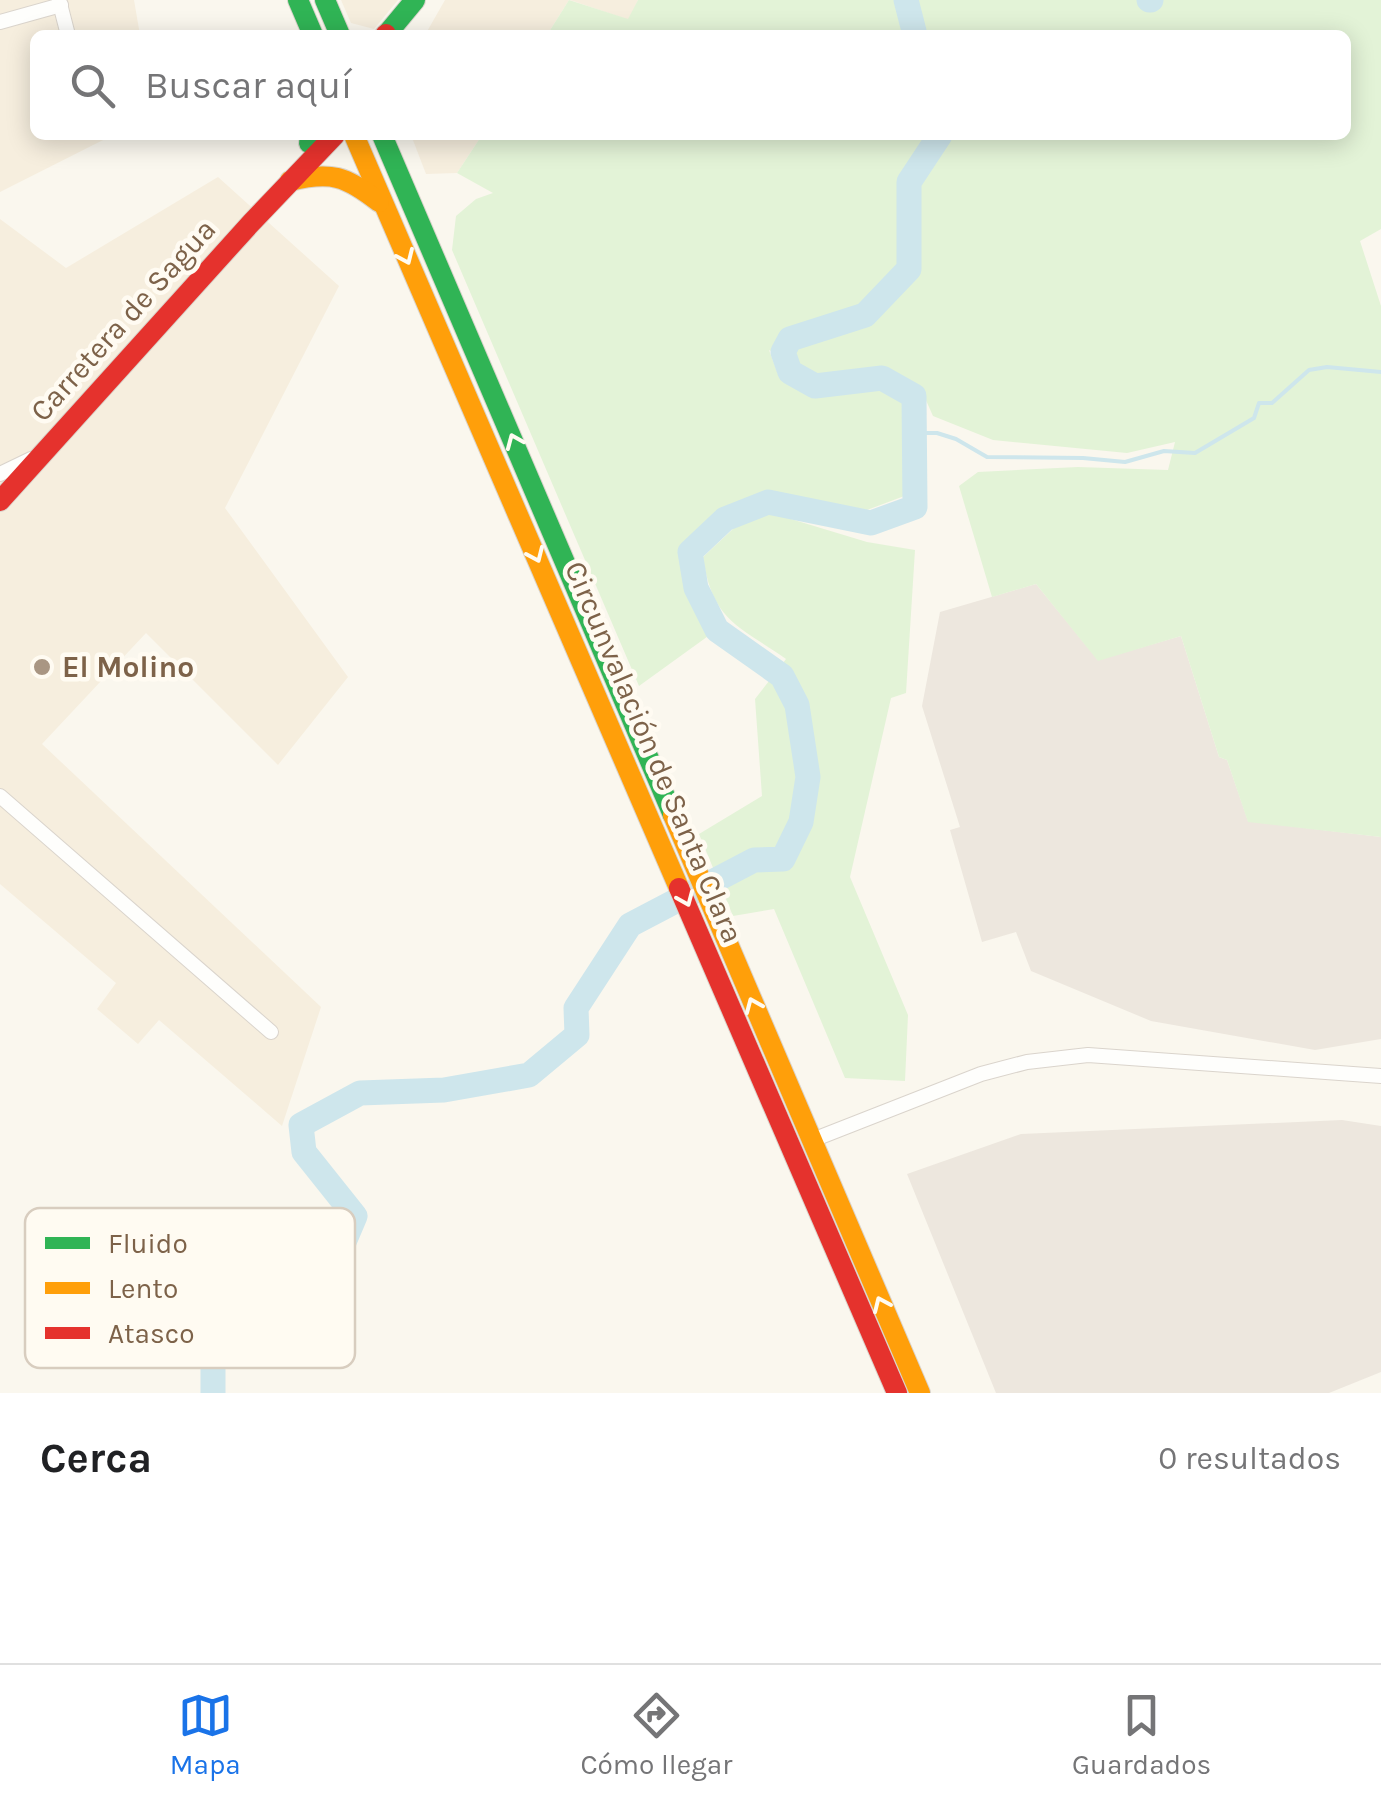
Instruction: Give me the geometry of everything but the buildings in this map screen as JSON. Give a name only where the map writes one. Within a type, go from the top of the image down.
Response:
[{"type":"main road","points":[[298,0],[311,30]]},
{"type":"main road","points":[[390,30],[414,0]]},
{"type":"main road","points":[[408,30],[425,0]]},
{"type":"main road","points":[[328,5],[338,30]]},
{"type":"main road","points":[[328,5],[348,30]]},
{"type":"main road","name":"Carretera de Sagua","points":[[251,223],[311,140]]},
{"type":"main road","name":"Carretera de Sagua","points":[[0,501],[330,140]]},
{"type":"main road","name":"Circunvalación de Santa Clara","points":[[356,140],[680,859]]},
{"type":"main road","name":"Circunvalación de Santa Clara","points":[[384,140],[801,1146],[896,1393]]},
{"type":"main road","points":[[290,181],[333,173],[349,178],[383,205]]},
{"type":"main road","name":"Circunvalación de Santa Clara","points":[[801,1146],[920,1393]]},
{"type":"street","points":[[0,22],[60,3],[67,30]]},
{"type":"street","points":[[0,474],[44,452]]},
{"type":"street","points":[[0,796],[271,1032]]},
{"type":"street","points":[[801,1146],[919,1096],[1027,1062],[1088,1055],[1381,1076]]},
{"type":"shaded area","points":[[0,0],[134,0],[139,30],[30,30],[30,140],[103,140],[0,192]]},
{"type":"shaded area","points":[[341,0],[398,0],[374,29],[351,23]]},
{"type":"shaded area","points":[[445,0],[569,0],[550,30],[428,30]]},
{"type":"shaded area","points":[[570,0],[638,0],[629,20]]},
{"type":"shaded area","points":[[413,140],[479,140],[457,173],[426,174]]},
{"type":"shaded area","points":[[218,177],[339,286],[225,508],[348,677],[278,765],[146,633],[42,744],[321,1007],[282,1126],[159,1020],[138,1044],[97,1009],[116,983],[0,884],[0,219],[66,268]]},
{"type":"shaded area","points":[[1036,584],[1098,660],[1181,636],[1219,757],[1227,760],[1248,821],[1381,837],[1381,1039],[1315,1050],[1151,1021],[1031,971],[1016,932],[982,942],[950,830],[960,827],[922,706],[940,612]]},
{"type":"shaded area","points":[[1342,1120],[1381,1126],[1381,1372],[1329,1393],[996,1393],[907,1174],[1021,1134]]},
{"type":"green space","points":[[569,0],[628,19],[638,0],[1381,0],[1381,229],[1360,241],[1381,306],[1381,837],[1248,822],[1227,760],[1219,757],[1181,636],[1098,661],[1036,584],[992,597],[959,486],[978,472],[1078,467],[1168,470],[1175,442],[1127,453],[993,440],[933,416],[921,389],[870,368],[817,377],[769,350],[779,377],[810,393],[880,388],[906,403],[907,495],[867,510],[769,492],[724,511],[683,546],[689,594],[711,634],[639,686],[452,250],[456,216],[476,199],[493,193],[457,173],[479,140],[1351,140],[1351,30],[550,30]]},
{"type":"green space","points":[[771,513],[867,542],[915,550],[906,693],[891,698],[850,877],[908,1015],[905,1081],[845,1078],[774,909],[733,916],[699,834],[762,796],[755,699],[786,659],[741,629],[721,609],[707,578],[703,557],[734,528]]},
{"type":"waterway","points":[[906,0],[914,30]]},
{"type":"waterway","points":[[349,1208],[304,1152],[301,1125],[360,1093],[444,1090],[529,1075],[577,1035],[576,1008],[630,925],[754,860],[783,859],[801,822],[808,777],[797,705],[782,676],[717,630],[696,588],[690,552],[725,519],[768,502],[871,523],[915,507],[914,396],[882,378],[815,386],[790,372],[783,352],[790,339],[865,315],[909,269],[909,182],[937,140]]},
{"type":"waterway","points":[[914,433],[937,433],[956,439],[987,457],[1125,462],[1164,451],[1195,453],[1254,418],[1259,403],[1272,403],[1309,370],[1327,367],[1381,372]]},
{"type":"waterway","points":[[213,1368],[213,1393]]},
{"type":"traffic: fast","points":[[298,0],[311,30]]},
{"type":"traffic: fast","points":[[325,0],[338,30]]},
{"type":"traffic: fast","points":[[390,30],[415,0]]},
{"type":"traffic: fast","points":[[384,140],[673,815]]},
{"type":"traffic: slow","points":[[356,140],[679,888]]},
{"type":"traffic: slow","points":[[290,181],[317,176],[338,178],[379,202]]},
{"type":"traffic: slow","points":[[673,815],[920,1393]]},
{"type":"traffic: jam","points":[[0,501],[330,140]]},
{"type":"traffic: jam","points":[[679,888],[897,1393]]},
{"type":"place","name":"El Molino","points":[[42,667]]}]
